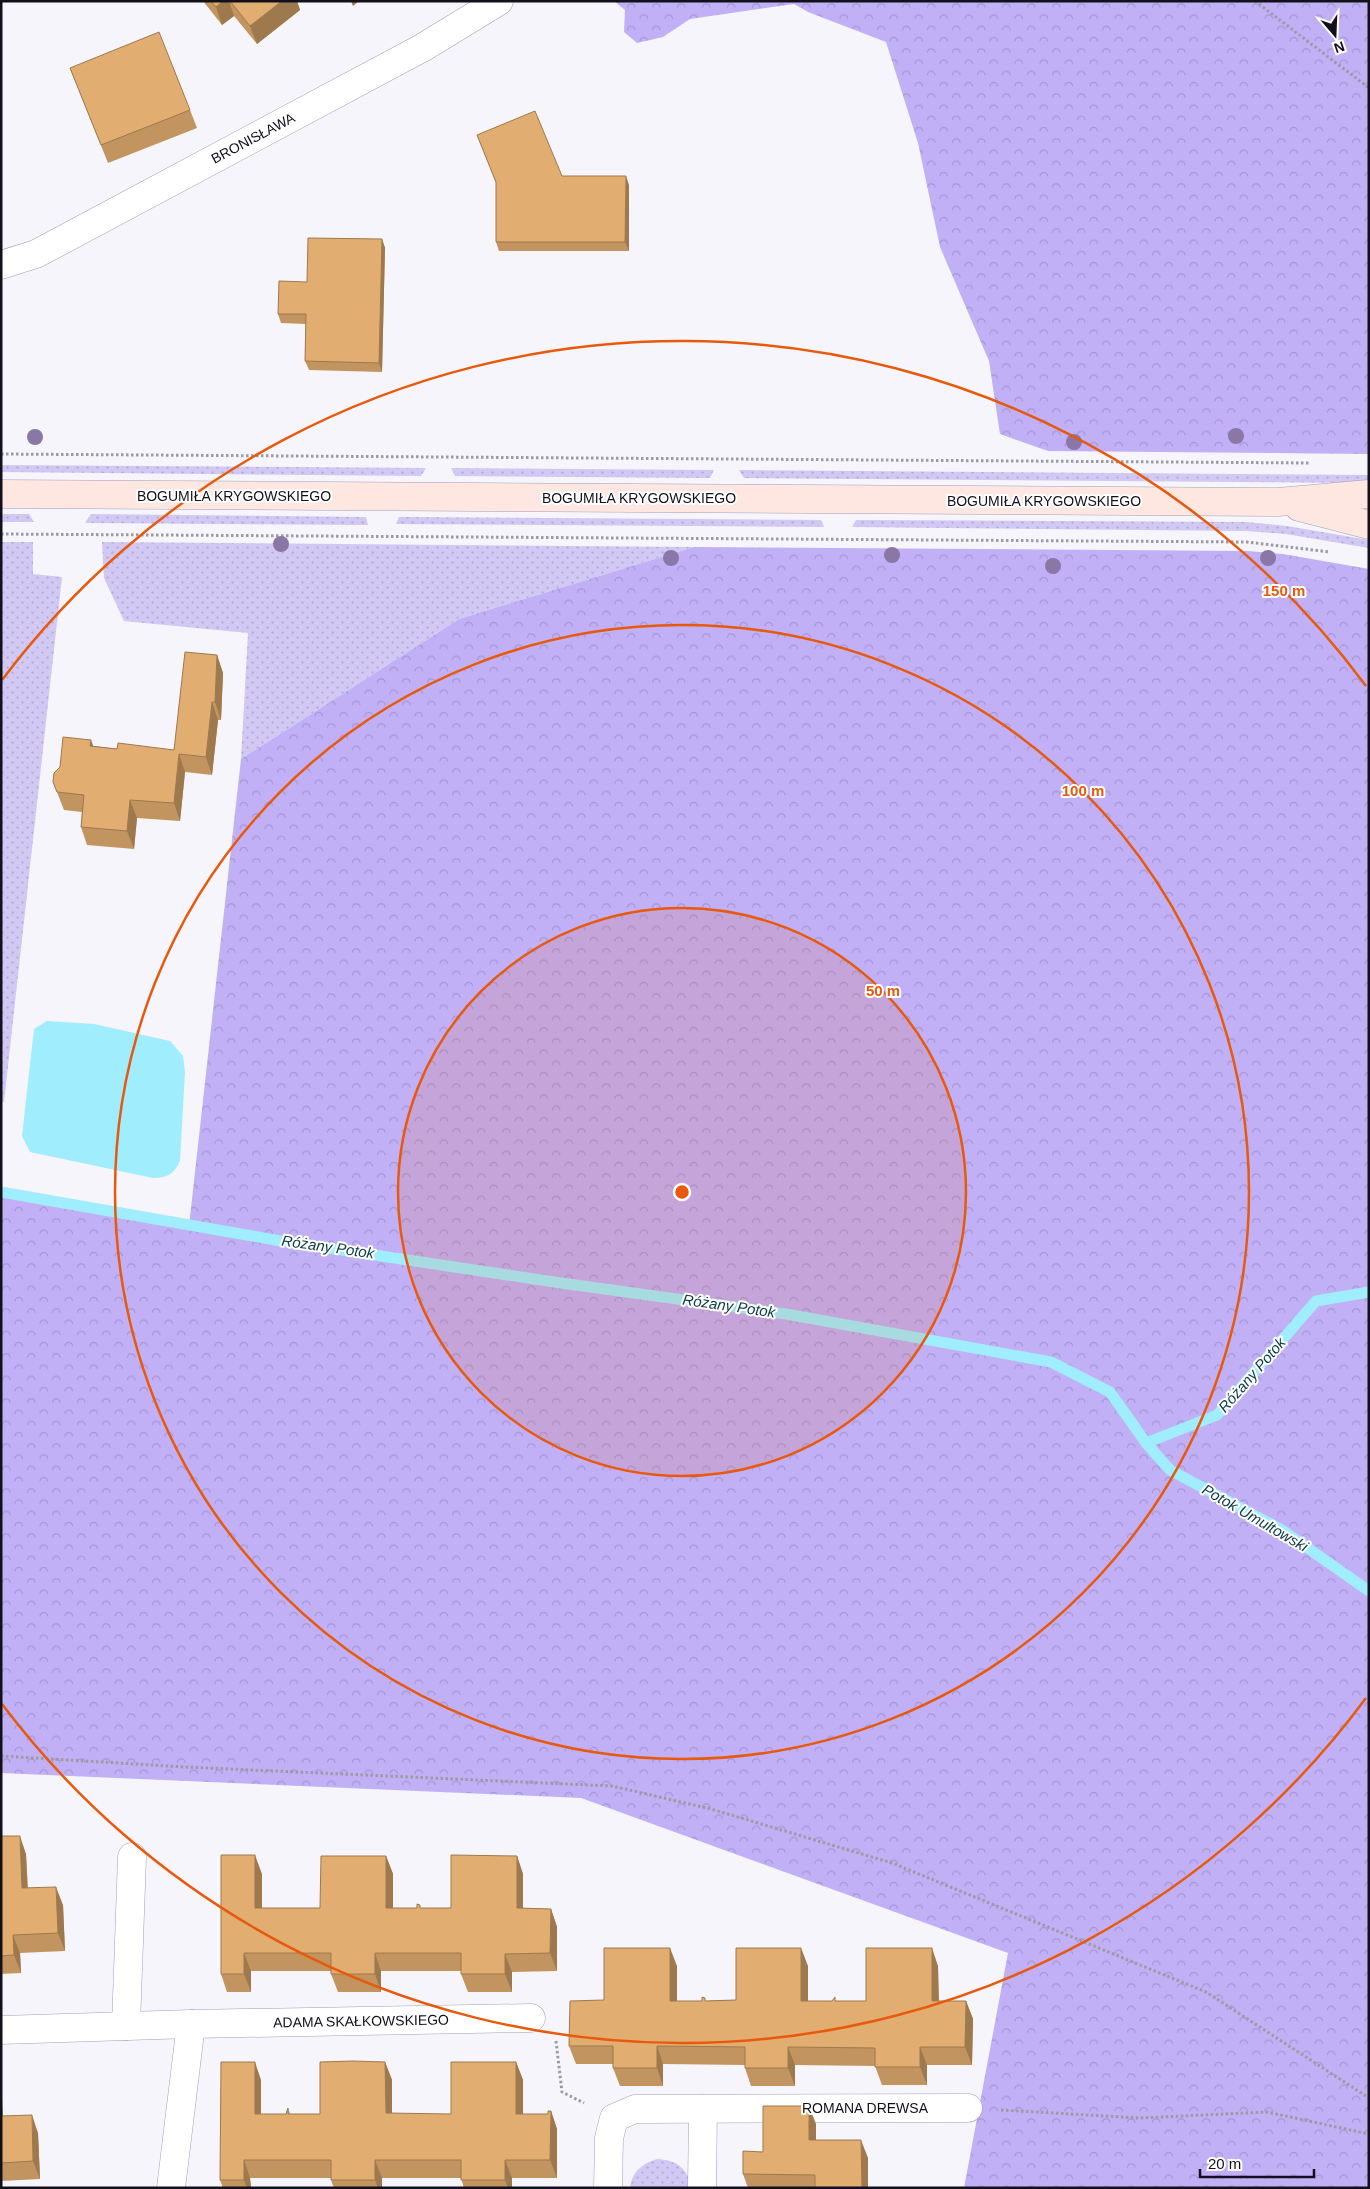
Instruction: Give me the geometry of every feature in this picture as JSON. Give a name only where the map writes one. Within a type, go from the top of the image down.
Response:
[{"type":"street","name":"BRONISŁAWA","points":[[1,265],[45,249],[422,48],[500,1]]},
{"type":"street","name":"BOGUMIŁA KRYGOWSKIEGO","points":[[1,494],[1278,502],[1369,494]]},
{"type":"street","name":"BOGUMIŁA KRYGOWSKIEGO","points":[[1278,502],[1369,525]]},
{"type":"street","points":[[126,2026],[132,1857]]},
{"type":"street","name":"ADAMA SKAŁKOWSKIEGO","points":[[1,2030],[191,2024],[531,2018]]},
{"type":"street","points":[[171,2188],[191,2024]]},
{"type":"street","name":"ROMANA DREWSA","points":[[614,2118],[635,2109],[968,2108]]},
{"type":"street","points":[[702,2188],[703,2109]]},
{"type":"street","points":[[608,2188],[609,2138],[614,2118]]},
{"type":"path","points":[[1255,1],[1369,88]]},
{"type":"path","points":[[1,454],[1319,463]]},
{"type":"path","points":[[1,534],[1247,542],[1332,552]]},
{"type":"path","points":[[1,1756],[195,1768],[612,1786],[711,1809],[892,1863],[1206,1992],[1369,2098]]},
{"type":"path","points":[[531,2018],[548,2017],[554,2024],[562,2092],[614,2118]]},
{"type":"path","points":[[968,2108],[1140,2118],[1266,2112],[1369,2134]]},
{"type":"shaded area","points":[[1,465],[426,468],[421,476],[1,472]]},
{"type":"shaded area","points":[[451,468],[714,470],[710,478],[455,476]]},
{"type":"shaded area","points":[[739,470],[1369,475],[1369,483],[744,478]]},
{"type":"shaded area","points":[[1,514],[29,514],[34,522],[1,522]]},
{"type":"shaded area","points":[[91,514],[366,517],[368,525],[85,523]]},
{"type":"shaded area","points":[[399,517],[821,520],[824,527],[396,524]]},
{"type":"shaded area","points":[[856,520],[1246,522],[1287,526],[1369,540],[1369,548],[1286,534],[1246,531],[852,527]]},
{"type":"shaded area","points":[[1,542],[33,542],[33,574],[62,577],[4,1102],[1,1101]]},
{"type":"shaded area","points":[[102,542],[694,547],[459,619],[241,759],[248,633],[124,621],[104,578]]},
{"type":"shaded area","points":[[657,2159],[670,2161],[680,2166],[687,2175],[692,2188],[630,2188],[635,2173],[647,2163]]},
{"type":"green space","points":[[614,1],[1369,1],[1369,454],[1048,451],[1000,434],[989,361],[940,247],[918,143],[886,42],[808,12],[794,4],[690,19],[663,37],[637,43],[624,32],[625,10]]},
{"type":"green space","points":[[694,547],[1247,551],[1283,554],[1369,569],[1369,2188],[964,2188],[1008,1953],[581,1798],[1,1773],[1,1193],[189,1226],[241,759],[459,619]]},
{"type":"water","points":[[47,1021],[94,1024],[170,1041],[183,1056],[185,1072],[180,1161],[173,1172],[166,1176],[153,1178],[30,1152],[22,1136],[34,1029]]},
{"type":"building","points":[[211,1],[223,1],[216,7]]},
{"type":"building","points":[[230,1],[282,1],[250,26]]},
{"type":"building","points":[[159,32],[190,110],[101,145],[70,68]]},
{"type":"building","points":[[535,111],[562,176],[626,176],[625,242],[496,242],[496,182],[477,135]]},
{"type":"building","points":[[308,238],[382,239],[379,363],[305,361],[306,314],[278,314],[279,281],[307,282]]},
{"type":"building","points":[[185,652],[217,655],[215,702],[212,702],[206,757],[179,754],[174,803],[130,800],[127,831],[81,827],[84,795],[57,792],[53,782],[54,773],[60,767],[63,737],[91,740],[90,746],[117,749],[118,743],[174,750]]},
{"type":"building","points":[[1,1836],[20,1836],[22,1888],[56,1887],[58,1933],[13,1935],[14,1955],[1,1956]]},
{"type":"building","points":[[221,1855],[255,1855],[255,1908],[320,1908],[321,1856],[386,1856],[386,1908],[417,1908],[417,1904],[420,1905],[420,1908],[451,1908],[451,1855],[517,1856],[517,1908],[551,1909],[550,1953],[505,1954],[505,1974],[461,1974],[461,1953],[375,1953],[375,1974],[331,1974],[331,1953],[244,1953],[244,1974],[221,1974]]},
{"type":"building","points":[[604,1948],[670,1948],[670,2001],[702,2001],[702,1997],[705,1998],[705,2001],[736,2000],[736,1948],[801,1948],[801,2001],[832,2001],[835,1997],[835,2001],[866,2001],[866,1948],[932,1948],[932,2001],[966,2001],[965,2047],[920,2047],[920,2067],[875,2067],[875,2048],[788,2047],[788,2068],[745,2068],[745,2047],[657,2046],[657,2068],[613,2068],[613,2046],[569,2046],[570,2001],[604,2000]]},
{"type":"building","points":[[221,2062],[255,2062],[255,2114],[286,2114],[288,2108],[288,2114],[320,2114],[320,2062],[385,2062],[386,2113],[451,2114],[451,2062],[516,2062],[516,2114],[548,2114],[548,2111],[551,2111],[550,2160],[505,2160],[505,2180],[461,2180],[461,2160],[375,2160],[375,2180],[331,2180],[331,2160],[244,2160],[244,2180],[220,2180]]},
{"type":"building","points":[[763,2106],[809,2106],[809,2140],[861,2140],[862,2188],[815,2188],[815,2175],[743,2174],[743,2151],[763,2152]]},
{"type":"building","points":[[32,2115],[33,2161],[1,2163],[1,2116]]},
{"type":"waterway","name":"Różany Potok","points":[[1,1192],[281,1241],[561,1283],[786,1314],[1051,1362],[1110,1392],[1146,1443],[1217,1415],[1316,1301],[1369,1292]]},
{"type":"waterway","name":"Potok Umultowski","points":[[1146,1443],[1170,1470],[1282,1530],[1369,1591]]}]
